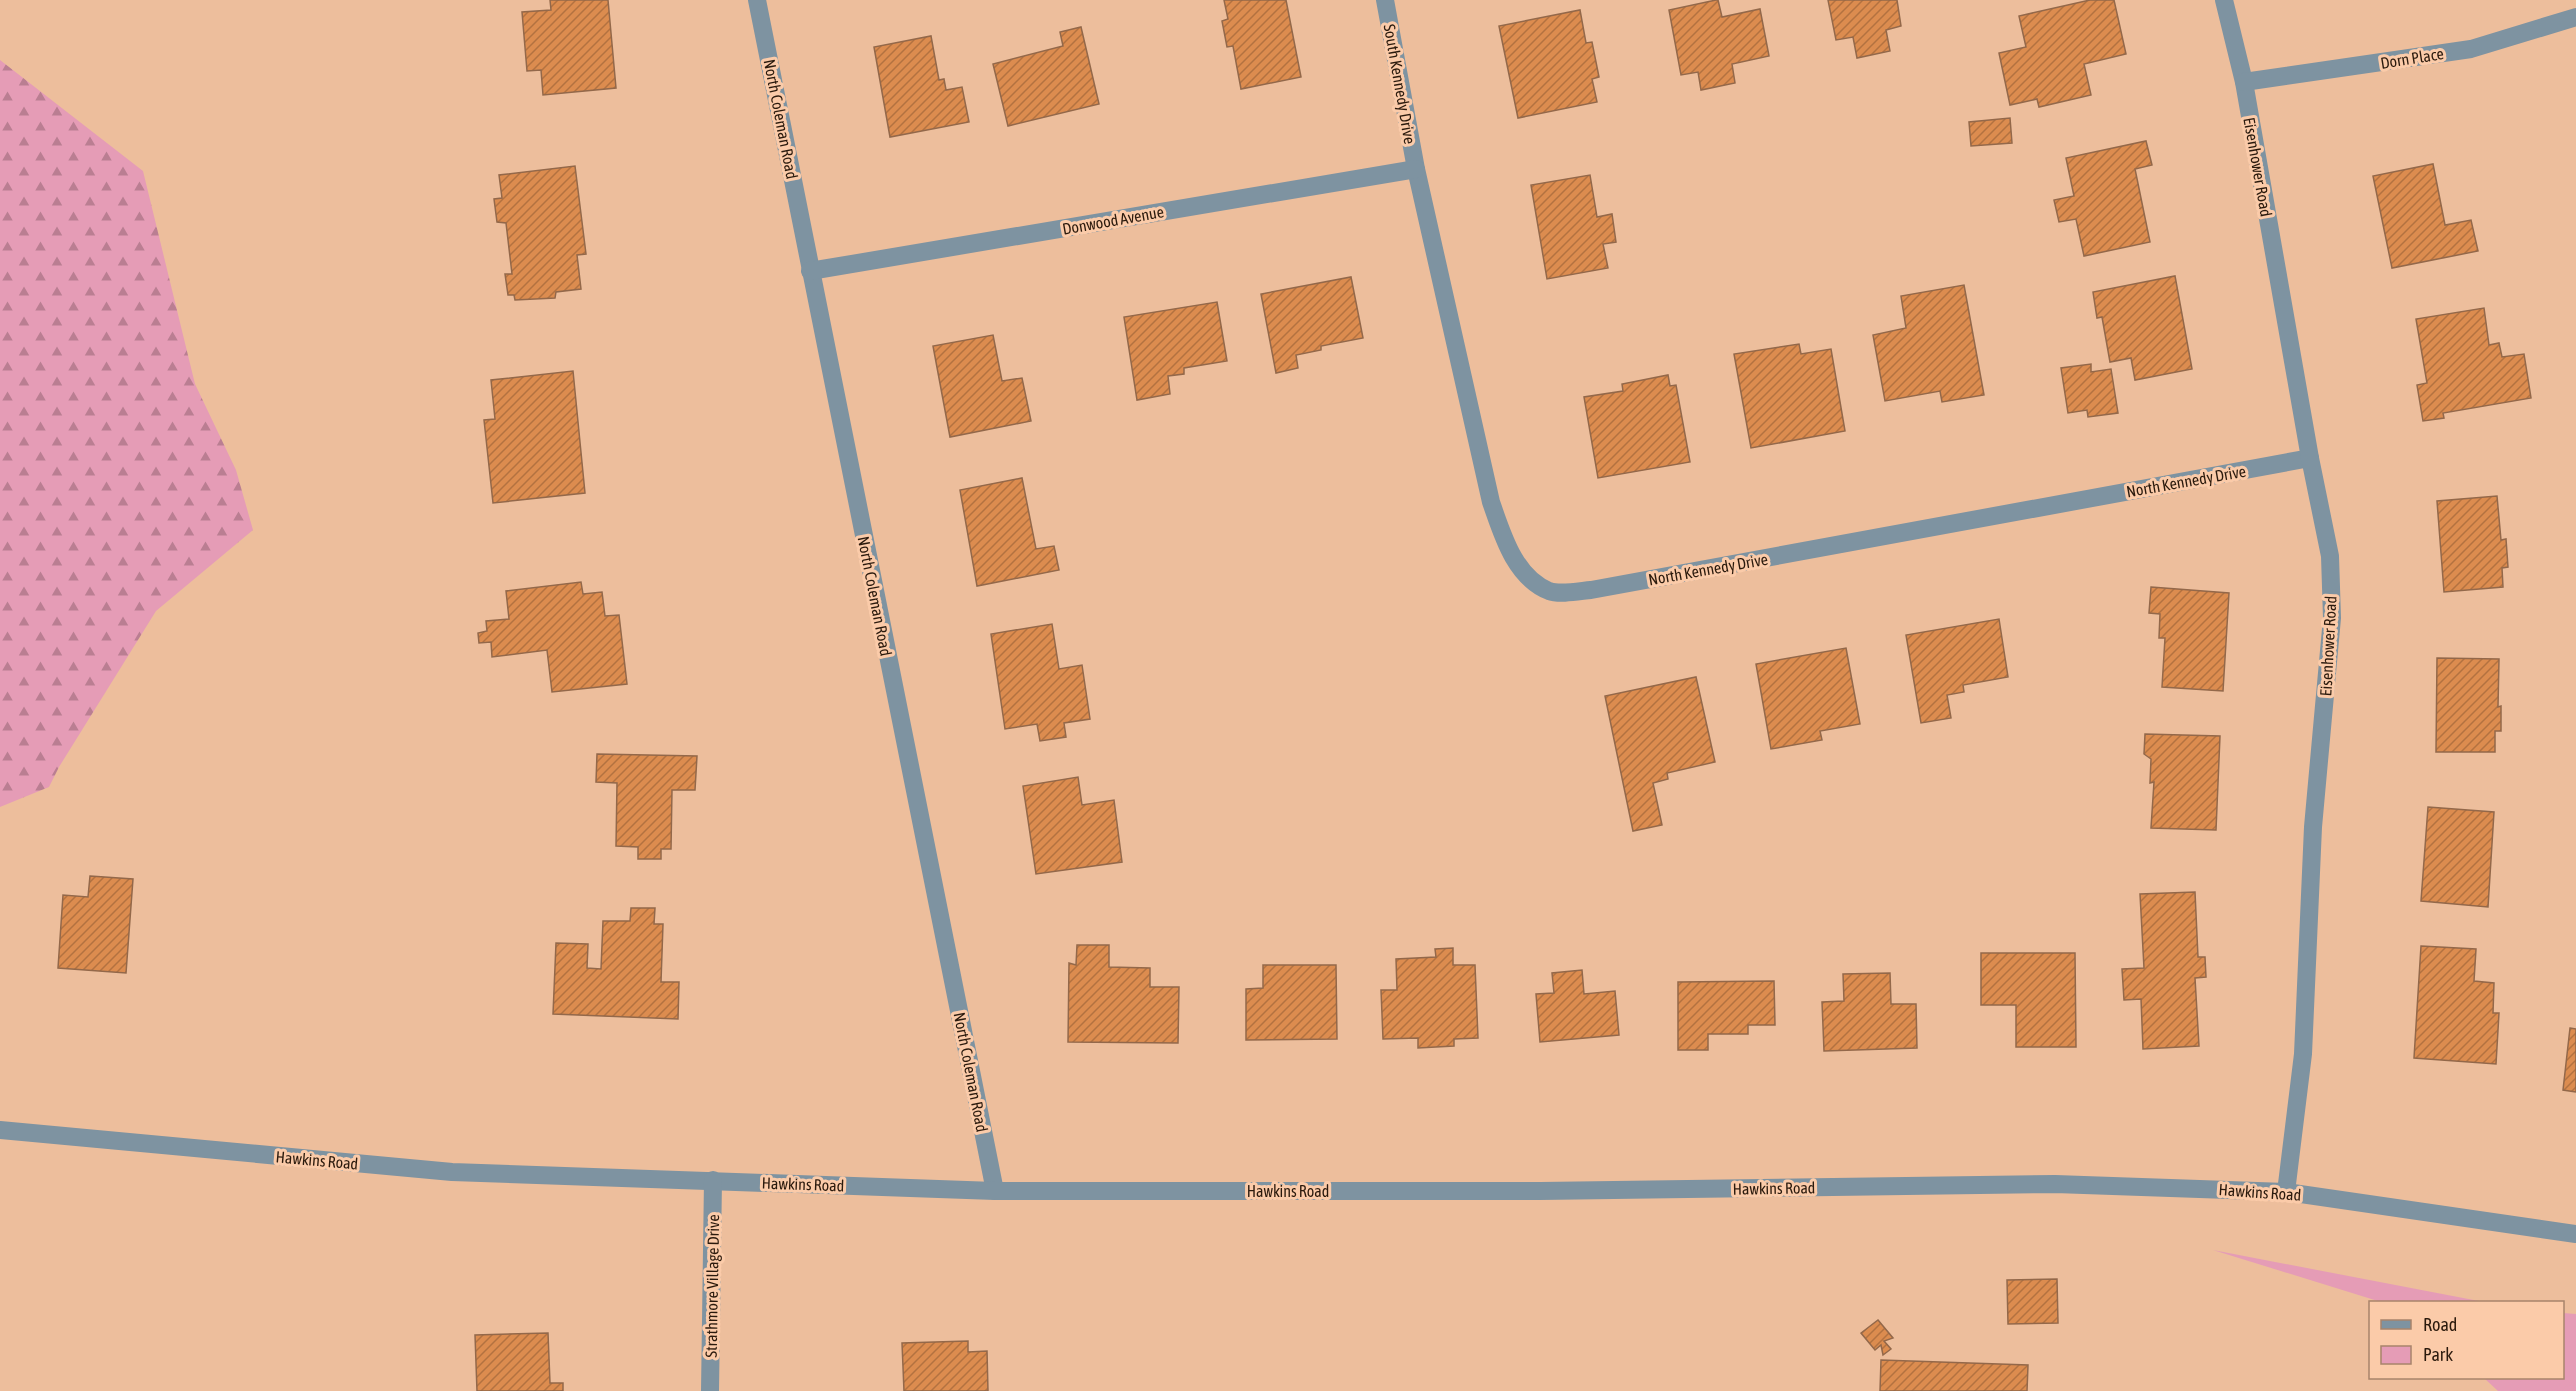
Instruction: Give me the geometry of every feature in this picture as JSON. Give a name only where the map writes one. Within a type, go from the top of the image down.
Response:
[{"type":"street","name":"North Coleman Road","points":[[757,0],[995,1191]]},
{"type":"street","name":"South Kennedy Drive","points":[[1385,0],[1416,169]]},
{"type":"street","name":"Eisenhower Road","points":[[2224,0],[2244,82],[2310,458],[2330,555],[2332,618],[2313,827],[2303,1054],[2286,1192]]},
{"type":"street","name":"Dorn Place","points":[[2244,82],[2471,49],[2576,17]]},
{"type":"street","name":"Donwood Avenue","points":[[810,271],[1416,169]]},
{"type":"street","name":"North Kennedy Drive","points":[[1416,169],[1491,501],[1504,537],[1524,573],[1550,591],[1591,590],[2310,458]]},
{"type":"street","name":"Hawkins Road","points":[[0,1130],[452,1172],[995,1191],[1540,1191],[2055,1184],[2286,1192],[2576,1234]]},
{"type":"street","name":"Strathmore Village Drive","points":[[710,1391],[713,1180]]},
{"type":"green space","points":[[0,60],[143,171],[195,384],[236,470],[253,530],[156,611],[59,767],[49,787],[0,807]]},
{"type":"green space","points":[[2213,1250],[2479,1301],[2378,1301]]},
{"type":"green space","points":[[2564,1313],[2576,1314],[2576,1391],[2498,1391],[2485,1379],[2564,1379]]},
{"type":"building","points":[[550,0],[608,0],[616,88],[543,95],[541,70],[527,71],[522,12],[551,10]]},
{"type":"building","points":[[1224,0],[1286,0],[1301,77],[1241,89],[1233,46],[1227,47],[1222,21],[1228,19]]},
{"type":"building","points":[[1718,0],[1722,17],[1760,9],[1769,56],[1732,64],[1735,83],[1701,90],[1698,72],[1681,75],[1669,10]]},
{"type":"building","points":[[1828,0],[1897,0],[1901,26],[1886,30],[1890,51],[1857,58],[1853,37],[1836,40]]},
{"type":"building","points":[[2090,0],[2114,0],[2126,54],[2084,64],[2091,95],[2039,107],[2037,99],[2010,105],[1999,53],[2026,47],[2019,16]]},
{"type":"building","points":[[1580,10],[1586,43],[1592,42],[1599,77],[1592,79],[1597,102],[1518,118],[1499,26]]},
{"type":"building","points":[[1081,27],[1099,104],[1008,126],[993,64],[1063,46],[1060,32]]},
{"type":"building","points":[[931,36],[939,80],[944,79],[946,90],[962,87],[969,122],[890,137],[874,47]]},
{"type":"building","points":[[2010,118],[2012,143],[1971,146],[1969,122]]},
{"type":"building","points":[[2146,141],[2152,165],[2135,169],[2150,242],[2084,256],[2076,219],[2059,222],[2054,200],[2074,196],[2066,158]]},
{"type":"building","points":[[2433,164],[2445,225],[2471,220],[2478,251],[2392,268],[2373,176]]},
{"type":"building","points":[[575,166],[586,254],[577,255],[581,289],[556,292],[555,298],[515,300],[514,295],[508,295],[505,274],[512,274],[506,223],[497,222],[494,199],[502,198],[499,175]]},
{"type":"building","points":[[1590,175],[1597,217],[1612,214],[1616,242],[1603,244],[1608,268],[1547,279],[1531,185]]},
{"type":"building","points":[[2175,276],[2192,369],[2135,380],[2131,358],[2110,362],[2102,317],[2097,318],[2093,292]]},
{"type":"building","points":[[1351,277],[1363,338],[1321,346],[1321,350],[1296,355],[1298,368],[1276,373],[1261,294]]},
{"type":"building","points":[[1964,285],[1984,395],[1942,402],[1940,391],[1885,401],[1873,335],[1906,328],[1901,296]]},
{"type":"building","points":[[1217,302],[1227,361],[1184,368],[1184,374],[1168,376],[1170,394],[1137,400],[1124,317]]},
{"type":"building","points":[[2484,308],[2489,345],[2499,343],[2502,357],[2524,354],[2531,398],[2443,413],[2444,418],[2423,421],[2417,385],[2427,383],[2416,319]]},
{"type":"building","points":[[993,335],[1002,381],[1022,378],[1031,421],[950,437],[933,346]]},
{"type":"building","points":[[1799,344],[1801,354],[1831,349],[1845,431],[1751,448],[1734,354]]},
{"type":"building","points":[[2091,364],[2091,372],[2111,369],[2118,413],[2088,417],[2087,410],[2068,413],[2061,368]]},
{"type":"building","points":[[573,371],[585,493],[493,503],[484,420],[495,419],[491,380]]},
{"type":"building","points":[[1668,375],[1670,386],[1676,385],[1690,462],[1598,478],[1584,397],[1623,391],[1622,384]]},
{"type":"building","points":[[1022,478],[1036,549],[1054,546],[1059,570],[977,586],[960,490]]},
{"type":"building","points":[[2497,496],[2501,540],[2506,539],[2508,567],[2502,568],[2503,587],[2444,592],[2437,501]]},
{"type":"building","points":[[581,582],[583,594],[602,592],[605,616],[619,615],[627,684],[552,692],[547,650],[492,657],[491,642],[479,643],[478,633],[487,631],[486,621],[509,619],[506,591]]},
{"type":"building","points":[[2151,587],[2229,593],[2223,691],[2162,687],[2165,638],[2159,638],[2160,614],[2149,613]]},
{"type":"building","points":[[1999,619],[2008,677],[1963,685],[1964,692],[1947,695],[1951,718],[1921,723],[1906,635]]},
{"type":"building","points":[[1052,624],[1059,669],[1082,665],[1090,719],[1064,723],[1066,737],[1040,741],[1037,724],[1005,729],[991,634]]},
{"type":"building","points":[[1846,648],[1860,724],[1820,731],[1822,740],[1771,749],[1756,664]]},
{"type":"building","points":[[2437,658],[2499,659],[2498,707],[2501,706],[2501,731],[2495,731],[2495,752],[2436,752]]},
{"type":"building","points":[[1696,677],[1715,762],[1667,773],[1668,779],[1653,783],[1662,825],[1633,831],[1605,696]]},
{"type":"building","points":[[2145,734],[2220,736],[2216,830],[2151,828],[2154,782],[2150,783],[2151,759],[2144,754]]},
{"type":"building","points":[[597,754],[697,756],[695,790],[672,790],[671,849],[661,849],[661,859],[638,859],[638,847],[616,846],[617,783],[596,782]]},
{"type":"building","points":[[1078,777],[1082,805],[1114,800],[1122,862],[1036,874],[1023,786]]},
{"type":"building","points":[[2428,807],[2494,812],[2488,907],[2421,901]]},
{"type":"building","points":[[90,876],[133,879],[126,973],[58,968],[63,895],[88,897]]},
{"type":"building","points":[[2195,892],[2198,957],[2205,957],[2206,977],[2195,978],[2199,1046],[2143,1049],[2141,999],[2124,1000],[2122,969],[2144,968],[2140,894]]},
{"type":"building","points":[[631,908],[655,908],[654,924],[663,924],[661,982],[679,982],[678,1019],[553,1014],[556,943],[588,944],[587,968],[601,969],[603,921],[630,921]]},
{"type":"building","points":[[1077,945],[1109,945],[1109,967],[1150,968],[1150,987],[1179,987],[1178,1043],[1068,1042],[1069,963],[1076,965]]},
{"type":"building","points":[[2421,946],[2476,949],[2474,981],[2494,983],[2493,1013],[2499,1013],[2496,1064],[2414,1058]]},
{"type":"building","points":[[1453,948],[1453,965],[1475,965],[1478,1038],[1454,1039],[1454,1046],[1418,1048],[1418,1038],[1383,1039],[1381,990],[1397,990],[1396,959],[1436,957],[1435,949]]},
{"type":"building","points":[[1981,953],[2075,953],[2076,1047],[2016,1047],[2016,1005],[1981,1005]]},
{"type":"building","points":[[1263,965],[1336,965],[1337,1039],[1246,1040],[1246,989],[1263,988]]},
{"type":"building","points":[[1582,970],[1584,994],[1615,991],[1619,1035],[1540,1042],[1536,994],[1554,993],[1552,973]]},
{"type":"building","points":[[1890,973],[1891,1004],[1916,1004],[1917,1048],[1824,1051],[1822,1002],[1844,1001],[1843,974]]},
{"type":"building","points":[[1774,981],[1775,1025],[1748,1025],[1748,1034],[1708,1034],[1708,1050],[1678,1050],[1678,982]]},
{"type":"building","points":[[2570,1028],[2576,1029],[2576,1092],[2563,1090]]},
{"type":"building","points":[[2057,1279],[2058,1323],[2008,1324],[2007,1280]]},
{"type":"building","points":[[1878,1320],[1893,1338],[1884,1341],[1891,1349],[1883,1355],[1881,1345],[1875,1350],[1861,1333]]},
{"type":"building","points":[[548,1333],[550,1383],[563,1383],[563,1391],[477,1391],[475,1335]]},
{"type":"building","points":[[968,1341],[968,1352],[987,1351],[988,1391],[904,1391],[902,1343]]},
{"type":"building","points":[[1881,1360],[2028,1365],[2027,1391],[1880,1391]]}]
